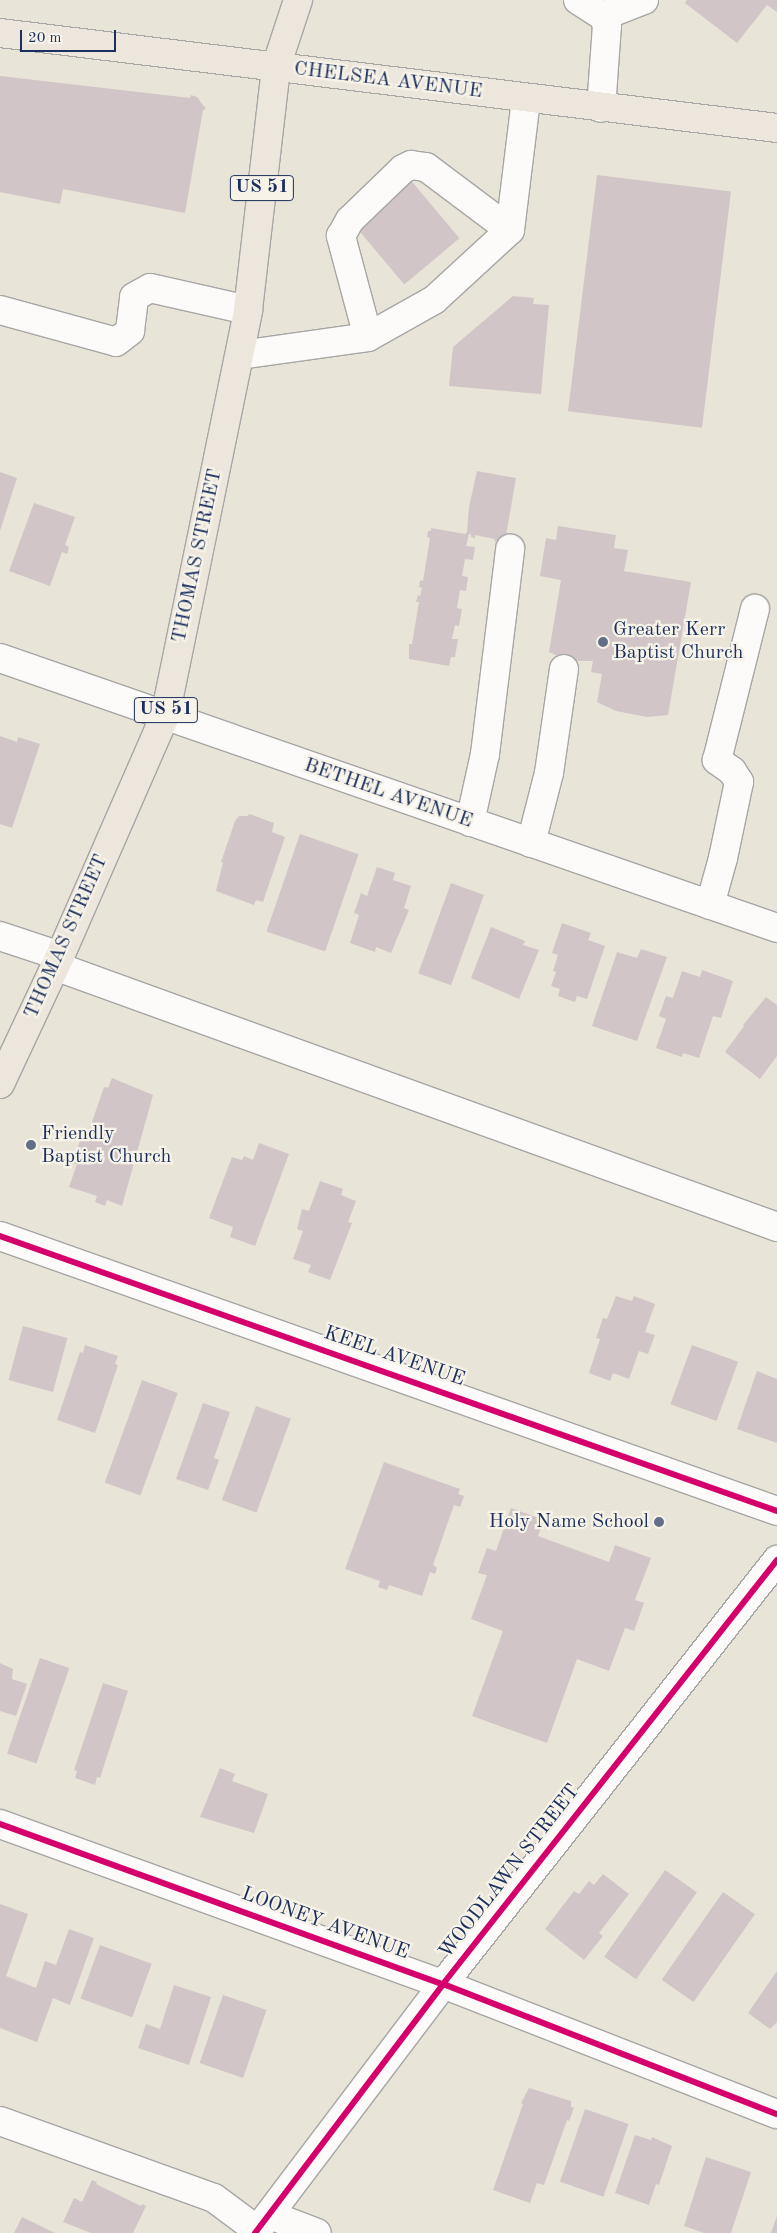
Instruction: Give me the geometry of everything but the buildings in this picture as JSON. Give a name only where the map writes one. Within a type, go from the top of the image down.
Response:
[{"type":"main road","name":"THOMAS STREET","points":[[0,1084],[58,961],[165,716],[248,310],[276,67],[298,0]]},
{"type":"main road","name":"CHELSEA AVENUE","points":[[0,33],[526,99],[777,128]]},
{"type":"street","points":[[578,0],[603,16],[608,36],[601,108]]},
{"type":"street","points":[[603,16],[638,4],[644,0]]},
{"type":"street","points":[[240,355],[368,337],[434,300],[510,230],[526,99]]},
{"type":"street","points":[[368,337],[341,236],[350,220],[403,169],[411,165],[426,167],[510,230]]},
{"type":"street","points":[[0,310],[116,342],[130,331],[134,297],[150,288],[248,310]]},
{"type":"street","points":[[470,822],[485,754],[510,549]]},
{"type":"street","points":[[710,905],[723,858],[739,782],[732,771],[717,760],[755,609]]},
{"type":"street","name":"BETHEL AVENUE","points":[[0,658],[777,928]]},
{"type":"street","points":[[531,843],[548,773],[564,669]]},
{"type":"street","points":[[0,936],[58,961],[777,1227]]},
{"type":"street","name":"KEEL AVENUE","points":[[0,1236],[777,1511]]},
{"type":"street","name":"WOODLAWN STREET","points":[[261,2226],[443,1984],[777,1560]]},
{"type":"street","name":"LOONEY AVENUE","points":[[0,1824],[443,1984],[773,2106]]},
{"type":"street","points":[[0,2121],[214,2198],[261,2226],[316,2233]]},
{"type":"cycle path","points":[[0,1236],[777,1511]]},
{"type":"cycle path","points":[[255,2233],[443,1984],[777,1560]]},
{"type":"cycle path","points":[[0,1824],[443,1984],[777,2114]]},
{"type":"place","name":"Greater Kerr Baptist Church","points":[[603,642]]},
{"type":"place","name":"Friendly Baptist Church","points":[[31,1145]]},
{"type":"place","name":"Holy Name School","points":[[659,1522]]}]
